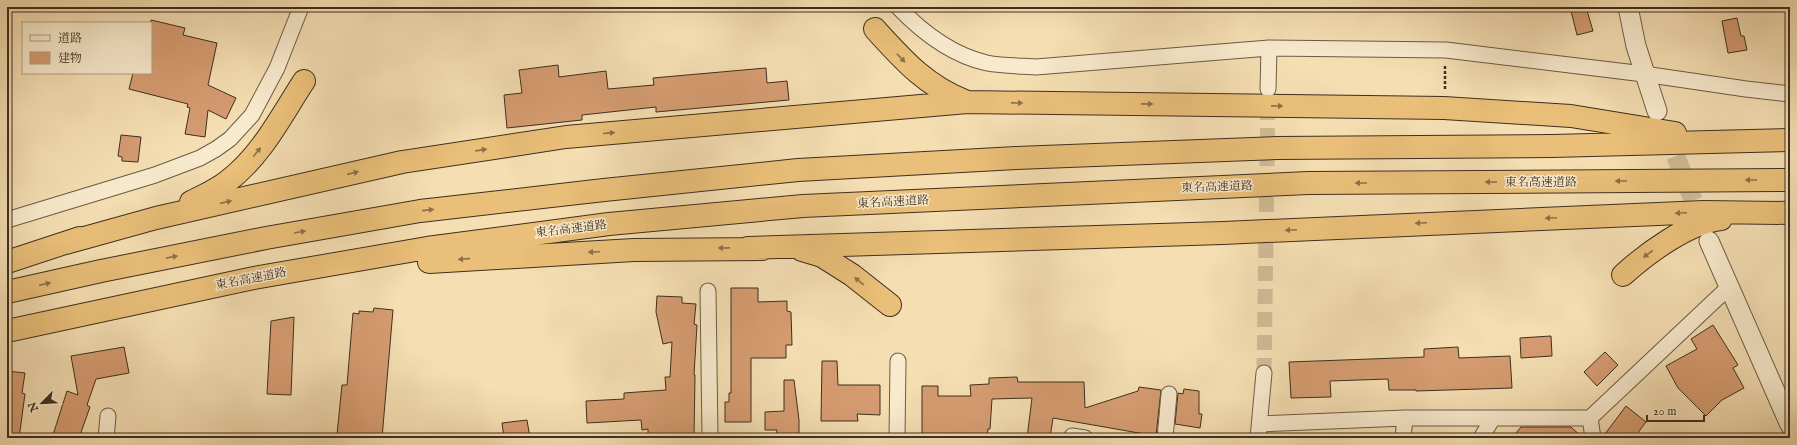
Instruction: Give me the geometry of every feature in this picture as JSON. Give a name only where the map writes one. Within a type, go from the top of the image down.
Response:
[{"type":"highway","points":[[875,29],[923,78],[938,89],[967,102]]},
{"type":"highway","points":[[7,262],[187,204],[228,182],[248,163],[268,138],[304,81]]},
{"type":"highway","points":[[66,243],[164,216],[402,162],[566,137],[967,102],[1444,108],[1571,116],[1731,142]]},
{"type":"highway","points":[[7,292],[101,271],[266,238],[420,211],[798,170],[1016,158],[1277,148],[1552,146],[1790,140]]},
{"type":"highway","name":"東名高速道路","points":[[7,331],[254,278],[347,260],[609,224],[803,206],[1308,183],[1790,180]]},
{"type":"highway","points":[[254,278],[324,269],[634,250],[748,248],[1215,233],[1704,212],[1790,213]]},
{"type":"highway","points":[[1623,275],[1648,252],[1710,220],[1790,213]]},
{"type":"highway","points":[[748,248],[802,250],[822,256],[852,275],[890,305]]},
{"type":"street","points":[[7,220],[155,174],[200,158],[230,139],[252,115],[277,68],[300,7]]},
{"type":"street","points":[[898,7],[914,24],[939,43],[961,54],[987,63],[1036,67],[1268,48],[1446,50],[1644,74],[1790,94]]},
{"type":"street","points":[[1628,7],[1644,74],[1657,111]]},
{"type":"street","points":[[1268,48],[1268,89]]},
{"type":"street","points":[[1709,241],[1790,425]]},
{"type":"street","points":[[1264,373],[1259,431],[1405,418],[1590,418],[1729,287]]},
{"type":"street","points":[[708,291],[710,438]]},
{"type":"street","points":[[897,438],[898,361]]},
{"type":"street","points":[[1165,438],[1169,394]]},
{"type":"street","points":[[106,438],[108,416]]},
{"type":"street","points":[[1403,438],[1405,418]]},
{"type":"street","points":[[1481,438],[1493,418]]},
{"type":"street","points":[[1590,418],[1594,438]]},
{"type":"path","points":[[1445,91],[1446,50]]},
{"type":"building","points":[[1570,7],[1586,7],[1593,31],[1577,35]]},
{"type":"building","points":[[1737,18],[1741,36],[1744,36],[1747,50],[1728,53],[1722,21]]},
{"type":"building","points":[[151,20],[185,28],[183,35],[217,43],[208,85],[236,98],[226,119],[208,110],[205,137],[185,134],[190,108],[187,107],[188,104],[129,89],[133,74],[152,74]]},
{"type":"building","points":[[558,65],[559,77],[606,71],[608,89],[654,85],[653,78],[766,68],[767,83],[787,81],[789,100],[656,112],[656,107],[582,115],[582,120],[507,128],[504,95],[522,93],[519,70]]},
{"type":"building","points":[[121,135],[141,137],[138,162],[122,161],[122,157],[118,156]]},
{"type":"building","points":[[731,288],[758,288],[758,302],[787,301],[787,311],[791,312],[792,345],[786,345],[786,358],[751,358],[751,422],[725,422],[725,402],[729,402],[729,393],[731,393]]},
{"type":"building","points":[[657,296],[682,297],[682,303],[696,304],[694,324],[697,325],[694,375],[694,438],[648,438],[648,429],[642,430],[641,420],[587,423],[586,401],[624,399],[624,393],[666,390],[665,377],[670,377],[672,342],[663,344],[656,312]]},
{"type":"building","points":[[374,308],[393,310],[382,438],[344,438],[344,434],[337,434],[342,385],[347,385],[353,313],[359,314],[359,311],[373,312]]},
{"type":"building","points":[[294,317],[291,395],[267,394],[271,321]]},
{"type":"building","points":[[1713,325],[1738,365],[1733,368],[1744,388],[1722,400],[1706,416],[1678,388],[1666,366],[1697,349],[1691,339]]},
{"type":"building","points":[[1551,336],[1552,356],[1521,358],[1520,338]]},
{"type":"building","points":[[124,347],[129,373],[96,379],[87,405],[90,407],[79,438],[52,438],[67,391],[78,395],[71,356]]},
{"type":"building","points":[[1458,347],[1459,358],[1510,356],[1512,388],[1416,391],[1389,390],[1388,379],[1330,381],[1331,397],[1291,398],[1289,362],[1424,357],[1424,349]]},
{"type":"building","points":[[1605,352],[1618,365],[1597,386],[1584,372]]},
{"type":"building","points":[[822,361],[837,361],[838,385],[880,385],[880,415],[857,414],[858,421],[821,421]]},
{"type":"building","points":[[7,371],[25,373],[22,393],[25,394],[19,438],[7,438]]},
{"type":"building","points":[[1017,377],[1018,382],[1084,382],[1085,408],[1138,391],[1139,387],[1161,390],[1156,436],[1053,418],[1050,438],[1027,438],[1032,398],[992,399],[990,429],[988,429],[987,438],[922,438],[922,386],[938,386],[938,396],[971,396],[970,385],[989,384],[989,378]]},
{"type":"building","points":[[784,380],[794,380],[799,420],[799,438],[776,438],[777,430],[765,430],[765,412],[784,411]]},
{"type":"building","points":[[1184,389],[1199,391],[1199,414],[1202,414],[1200,428],[1175,424],[1178,393],[1183,394]]},
{"type":"building","points":[[1626,406],[1646,422],[1634,438],[1602,438]]},
{"type":"building","points":[[527,420],[530,438],[504,438],[502,423]]},
{"type":"building","points":[[1521,427],[1571,427],[1583,438],[1512,438]]},
{"type":"tunnel","points":[[1264,373],[1268,96]]},
{"type":"tunnel","points":[[1665,129],[1703,225]]}]
